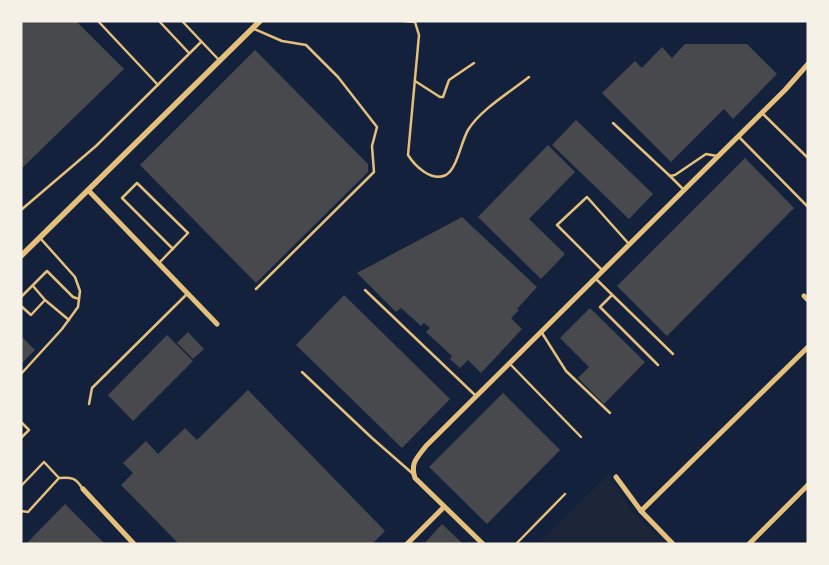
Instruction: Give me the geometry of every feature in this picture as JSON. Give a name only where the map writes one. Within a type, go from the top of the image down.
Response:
[{"type":"street","points":[[21,256],[260,21]]},
{"type":"street","points":[[483,544],[415,478],[412,470],[415,461],[426,446],[785,90],[808,64]]},
{"type":"street","points":[[88,190],[218,324]]},
{"type":"street","points":[[641,511],[808,347]]},
{"type":"street","points":[[616,477],[641,511],[673,544]]},
{"type":"street","points":[[749,544],[808,486]]},
{"type":"street","points":[[83,489],[134,544]]},
{"type":"street","points":[[407,544],[444,506]]},
{"type":"lane","points":[[98,21],[158,85]]},
{"type":"lane","points":[[158,21],[189,53]]},
{"type":"lane","points":[[182,21],[220,61]]},
{"type":"lane","points":[[404,21],[417,22],[419,36],[408,155],[413,163],[429,174],[440,177],[447,174],[453,168],[469,128],[487,110],[529,77]]},
{"type":"lane","points":[[253,28],[282,41],[306,45],[338,77],[378,127],[372,146],[374,172],[256,289]]},
{"type":"lane","points":[[21,210],[96,146],[201,42]]},
{"type":"lane","points":[[415,81],[443,97],[448,80],[474,63]]},
{"type":"lane","points":[[762,113],[808,158]]},
{"type":"lane","points":[[613,123],[683,190]]},
{"type":"lane","points":[[738,136],[808,207]]},
{"type":"lane","points":[[670,176],[675,175],[706,154],[717,156]]},
{"type":"lane","points":[[159,263],[188,233],[137,183],[122,198],[173,248]]},
{"type":"lane","points":[[602,270],[557,226],[587,197],[629,244]]},
{"type":"lane","points":[[21,374],[69,320],[78,307],[80,299],[80,291],[75,277],[40,238]]},
{"type":"lane","points":[[21,297],[47,272],[73,297],[80,299]]},
{"type":"lane","points":[[595,278],[673,354]]},
{"type":"lane","points":[[32,286],[45,300],[69,320]]},
{"type":"lane","points":[[365,290],[476,396]]},
{"type":"lane","points":[[89,404],[92,388],[188,294]]},
{"type":"lane","points":[[612,295],[600,307],[658,365]]},
{"type":"lane","points":[[21,306],[30,315],[45,300]]},
{"type":"lane","points":[[542,333],[566,371],[610,414]]},
{"type":"lane","points":[[510,364],[581,437]]},
{"type":"lane","points":[[302,372],[372,438],[414,474]]},
{"type":"lane","points":[[21,422],[29,430],[21,438]]},
{"type":"lane","points":[[21,486],[44,462],[59,478]]},
{"type":"lane","points":[[21,511],[28,512],[59,478],[71,477],[77,480],[83,489]]},
{"type":"lane","points":[[516,544],[565,494]]},
{"type":"shaded area","points":[[608,474],[632,511],[665,544],[539,544]]},
{"type":"building","points":[[21,21],[76,21],[124,69],[21,169]]},
{"type":"building","points":[[685,44],[747,44],[777,74],[733,119],[724,109],[671,162],[602,93],[635,61],[642,68],[662,47],[672,58]]},
{"type":"building","points":[[255,50],[368,164],[368,172],[256,283],[140,165]]},
{"type":"building","points":[[576,120],[653,194],[629,219],[552,145]]},
{"type":"building","points":[[548,145],[575,172],[529,219],[565,254],[541,279],[478,217]]},
{"type":"building","points":[[745,158],[794,208],[667,336],[617,286]]},
{"type":"building","points":[[462,217],[537,287],[511,318],[522,329],[481,373],[468,360],[460,368],[450,359],[452,356],[426,332],[430,328],[424,323],[421,326],[401,308],[396,312],[357,273]]},
{"type":"building","points":[[344,295],[450,399],[402,448],[296,345]]},
{"type":"building","points":[[590,308],[645,362],[604,404],[578,378],[589,367],[560,338]]},
{"type":"building","points":[[188,332],[204,349],[193,359],[177,343]]},
{"type":"building","points":[[167,335],[193,361],[133,421],[108,395]]},
{"type":"building","points":[[21,336],[35,350],[21,364]]},
{"type":"building","points":[[248,390],[385,531],[372,544],[179,544],[121,485],[133,473],[123,463],[146,441],[158,454],[185,428],[197,440]]},
{"type":"building","points":[[503,393],[560,450],[487,524],[429,467]]},
{"type":"building","points":[[65,504],[105,544],[26,544]]},
{"type":"building","points":[[442,524],[463,544],[424,544]]}]
